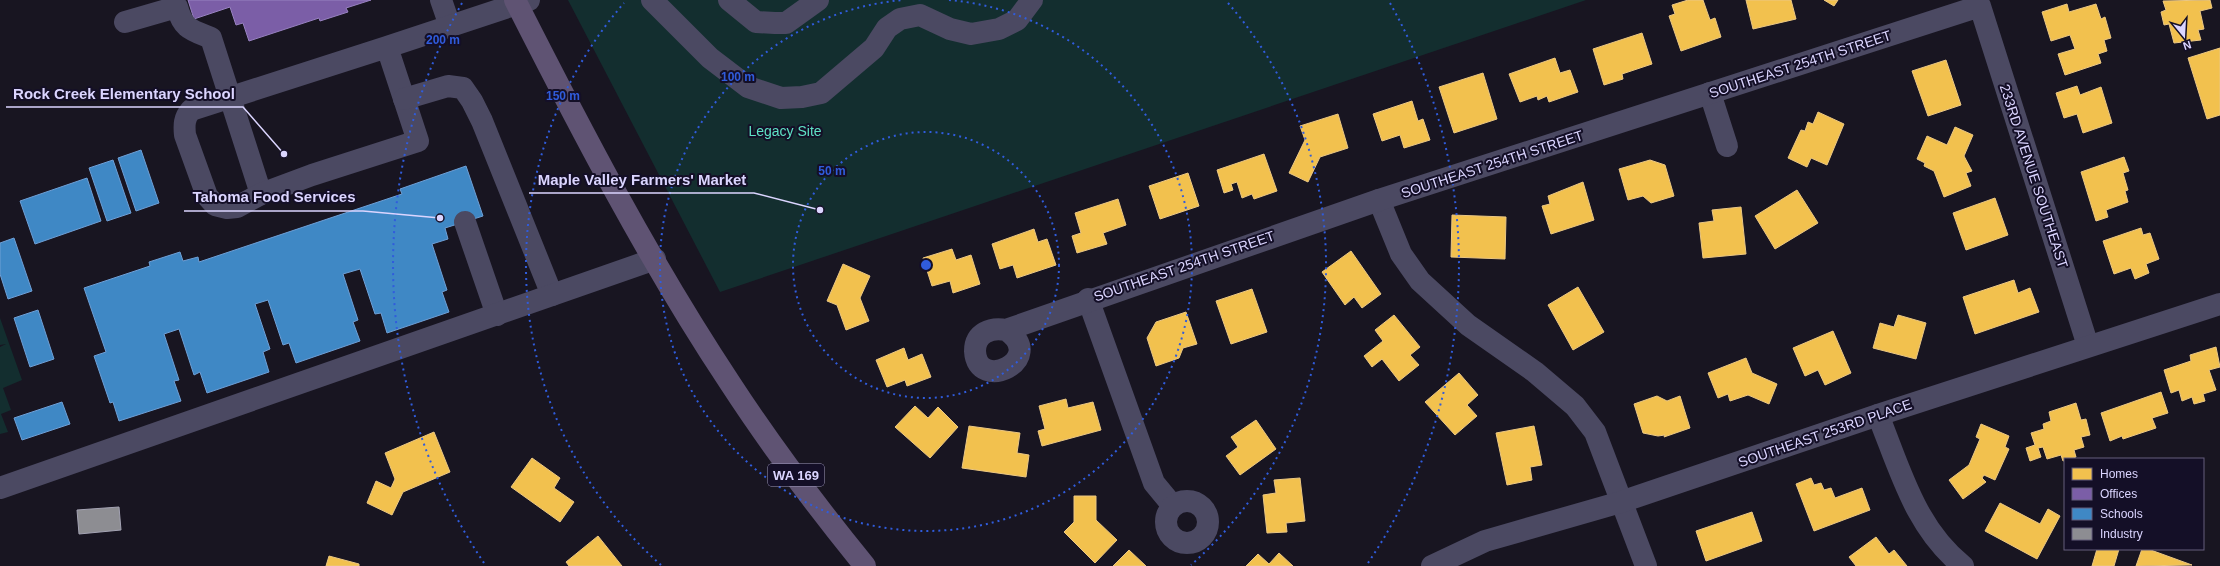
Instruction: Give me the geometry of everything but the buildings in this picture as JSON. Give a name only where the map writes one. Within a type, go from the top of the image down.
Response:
[{"type":"main road","name":"WA 169","points":[[520,2],[590,146],[654,259],[730,383],[830,523],[865,566]]},
{"type":"street","points":[[441,0],[450,26]]},
{"type":"street","points":[[652,0],[710,58],[748,87],[781,98],[821,94],[874,48],[887,28],[900,18],[920,15],[950,29],[971,34],[999,29],[1017,20],[1032,0]]},
{"type":"street","points":[[729,0],[756,22],[774,23],[786,23],[818,0]]},
{"type":"street","points":[[387,47],[418,141],[312,175],[261,194],[237,207],[227,208],[215,205],[207,196],[186,135],[186,116],[191,110],[387,47],[520,2]]},
{"type":"street","name":"SOUTHEAST 254TH STREET","points":[[1006,330],[1088,299],[1379,200],[1980,6]]},
{"type":"street","name":"233RD AVENUE SOUTHEAST","points":[[1980,6],[2088,346]]},
{"type":"street","points":[[125,22],[177,7],[181,21],[187,28],[211,38],[261,194]]},
{"type":"street","points":[[404,99],[448,86],[463,88],[482,121],[552,295]]},
{"type":"street","points":[[1710,93],[1726,146]]},
{"type":"street","points":[[1379,200],[1401,254],[1420,281],[1468,325],[1535,372],[1575,406],[1595,432],[1646,566]]},
{"type":"street","points":[[465,222],[497,314]]},
{"type":"street","points":[[7,483],[654,259]]},
{"type":"street","points":[[1088,299],[1154,483],[1173,506]]},
{"type":"street","name":"SOUTHEAST 253RD PLACE","points":[[1432,566],[1485,541],[1621,502],[1878,415],[2220,304]]},
{"type":"street","points":[[1878,415],[1914,506],[1935,540],[1963,566]]},
{"type":"green space","name":"Legacy Site","points":[[568,0],[1586,0],[720,292]]},
{"type":"green space","points":[[0,318],[22,380],[3,388],[11,410],[1,414],[8,432],[0,434],[0,347],[6,344],[0,345]]},
{"type":"place","name":"Rock Creek Elementary School","points":[[284,154]]},
{"type":"place","name":"Maple Valley Farmers' Market","points":[[820,210]]},
{"type":"place","name":"Tahoma Food Services","points":[[440,218]]}]
